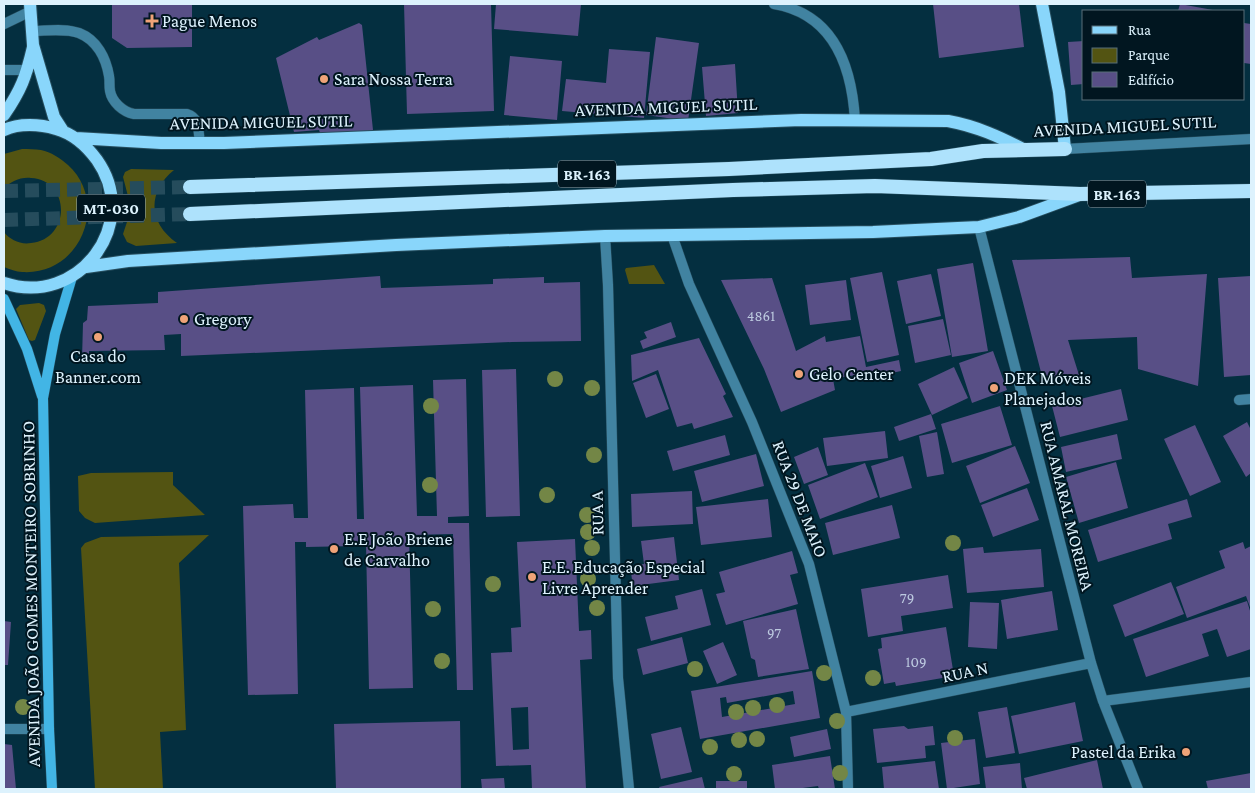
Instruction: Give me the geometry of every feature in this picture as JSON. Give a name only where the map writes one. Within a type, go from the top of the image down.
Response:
[{"type":"highway","name":"AVENIDA MIGUEL SUTIL","points":[[1025,150],[1065,148]]},
{"type":"highway","name":"BR-163","points":[[190,187],[729,169],[931,159],[983,152],[1025,150]]},
{"type":"highway","name":"BR-163","points":[[190,214],[733,190],[875,186],[1080,194],[1251,191]]},
{"type":"main road","points":[[1042,4],[1060,92],[1065,148]]},
{"type":"main road","points":[[31,7],[33,45],[54,117],[63,131]]},
{"type":"main road","points":[[4,114],[18,94],[28,70],[33,45]]},
{"type":"main road","name":"AVENIDA MIGUEL SUTIL","points":[[76,138],[234,143],[801,120],[948,121],[985,130],[1025,150]]},
{"type":"main road","name":"MT-030","points":[[4,130],[29,125],[49,127],[63,131],[76,138],[89,149],[104,170],[112,197],[110,225],[106,239],[86,267],[72,277],[38,288],[4,283]]},
{"type":"main road","points":[[86,267],[128,260],[396,245],[606,236],[874,232],[979,227],[1019,217],[1080,194]]},
{"type":"main road","name":"AVENIDA JOÃO GOMES MONTEIRO SOBRINHO","points":[[52,789],[49,729],[43,398],[55,334],[72,277]]},
{"type":"main road","name":"AVENIDA JOÃO GOMES MONTEIRO SOBRINHO","points":[[4,299],[27,350],[43,398]]},
{"type":"street","points":[[774,4],[797,10],[816,21],[828,32],[840,52],[850,86],[855,121]]},
{"type":"street","points":[[4,24],[31,7]]},
{"type":"street","points":[[32,32],[71,31],[88,38],[98,47],[104,59],[109,76],[110,93],[121,109],[134,114],[187,114],[193,116],[196,119],[200,143]]},
{"type":"street","points":[[4,70],[28,70]]},
{"type":"street","name":"AVENIDA MIGUEL SUTIL","points":[[1065,148],[1251,139]]},
{"type":"street","name":"RUA AMARAL MOREIRA","points":[[979,227],[1091,663],[1103,701],[1138,789]]},
{"type":"street","name":"RUA 29 DE MAIO","points":[[672,235],[689,284],[752,422],[808,564],[846,712],[848,789]]},
{"type":"street","name":"RUA A","points":[[606,236],[618,678],[629,789]]},
{"type":"street","points":[[1239,400],[1251,399]]},
{"type":"street","name":"RUA N","points":[[846,712],[1091,663]]},
{"type":"street","points":[[1103,701],[1251,682]]},
{"type":"street","points":[[4,729],[49,729]]},
{"type":"green space","points":[[22,149],[45,151],[68,165],[80,181],[87,198],[87,217],[82,234],[73,250],[60,262],[42,270],[22,272],[4,267],[4,232],[20,243],[31,243],[44,239],[54,231],[59,221],[61,210],[59,198],[54,188],[44,181],[23,178],[13,182],[4,189],[4,154]]},
{"type":"green space","points":[[131,169],[174,170],[159,188],[155,197],[154,207],[160,226],[177,243],[136,246],[127,242],[123,234],[129,216],[129,200],[123,177],[125,172]]},
{"type":"green space","points":[[654,265],[665,284],[629,284],[626,268]]},
{"type":"green space","points":[[39,303],[44,305],[46,311],[35,340],[32,341],[29,340],[16,309],[20,305]]},
{"type":"green space","points":[[173,472],[173,485],[205,515],[95,523],[85,518],[79,511],[78,476],[91,473]]},
{"type":"green space","points":[[209,535],[179,563],[186,730],[160,732],[163,789],[95,789],[81,548],[85,543],[101,537]]},
{"type":"building","name":"Pague Menos","points":[[112,4],[192,4],[192,47],[127,48],[112,38]]},
{"type":"building","points":[[404,4],[491,4],[494,111],[407,114]]},
{"type":"building","points":[[496,4],[581,4],[578,36],[494,29]]},
{"type":"building","points":[[933,4],[1019,4],[1024,47],[939,58]]},
{"type":"building","points":[[1180,4],[1213,10],[1178,10]]},
{"type":"building","name":"Sara Nossa Terra","points":[[359,23],[362,25],[373,130],[369,133],[321,136],[319,130],[294,132],[276,58],[317,37],[319,40]]},
{"type":"building","points":[[1245,23],[1251,24],[1251,64],[1245,63]]},
{"type":"building","points":[[656,37],[699,43],[688,121],[646,115]]},
{"type":"building","points":[[1082,41],[1082,84],[1071,85],[1068,42]]},
{"type":"building","points":[[609,49],[650,52],[644,118],[562,111],[566,79],[606,83]]},
{"type":"building","points":[[510,56],[562,61],[557,120],[504,115]]},
{"type":"building","points":[[735,64],[738,113],[706,116],[702,67]]},
{"type":"building","points":[[1130,257],[1132,278],[1207,274],[1198,386],[1138,369],[1137,337],[1068,340],[1079,375],[1043,380],[1012,260]]},
{"type":"building","points":[[973,263],[988,351],[952,357],[937,269]]},
{"type":"building","points":[[882,272],[899,355],[867,362],[850,278]]},
{"type":"building","points":[[931,274],[941,316],[906,324],[897,281]]},
{"type":"building","points":[[380,276],[381,288],[493,284],[493,279],[544,277],[544,283],[580,282],[581,341],[512,342],[181,356],[181,334],[164,335],[165,350],[89,351],[89,359],[82,359],[83,323],[87,320],[88,306],[158,303],[158,292]]},
{"type":"building","points":[[1251,276],[1251,375],[1224,377],[1218,278]]},
{"type":"building","points":[[772,278],[796,351],[825,336],[826,342],[860,336],[866,367],[899,360],[901,371],[869,378],[867,373],[833,379],[835,390],[781,412],[764,369],[721,280]]},
{"type":"building","points":[[846,280],[851,320],[810,325],[805,285]]},
{"type":"building","points":[[943,319],[951,355],[915,363],[908,326]]},
{"type":"building","points":[[671,322],[676,337],[643,349],[640,341],[647,338],[644,332]]},
{"type":"building","points":[[699,338],[726,394],[723,396],[733,417],[694,429],[692,423],[677,427],[658,370],[632,381],[631,355]]},
{"type":"building","points":[[993,351],[1007,390],[972,403],[959,363]]},
{"type":"building","points":[[954,367],[968,398],[932,415],[918,384]]},
{"type":"building","points":[[516,369],[520,516],[486,517],[482,370]]},
{"type":"building","points":[[656,374],[669,409],[646,418],[633,383]]},
{"type":"building","points":[[466,379],[469,516],[448,517],[448,523],[469,523],[473,690],[457,690],[453,534],[409,535],[413,688],[369,689],[366,543],[356,543],[356,546],[306,547],[306,542],[295,542],[298,694],[248,695],[243,506],[293,504],[294,518],[308,518],[305,390],[354,388],[357,519],[364,519],[360,387],[413,385],[417,516],[437,516],[433,380]]},
{"type":"building","points":[[1121,389],[1128,420],[1060,437],[1052,406]]},
{"type":"building","points":[[1000,406],[1012,445],[952,463],[941,424]]},
{"type":"building","points":[[931,414],[936,429],[899,441],[894,427]]},
{"type":"building","points":[[1247,422],[1251,430],[1251,473],[1246,477],[1223,436]]},
{"type":"building","points":[[1195,425],[1221,482],[1190,496],[1164,439]]},
{"type":"building","points":[[885,431],[888,458],[827,466],[823,438]]},
{"type":"building","points":[[937,432],[944,474],[927,477],[919,436]]},
{"type":"building","points":[[1117,434],[1122,459],[1066,472],[1061,447]]},
{"type":"building","points":[[725,435],[730,455],[673,471],[667,451]]},
{"type":"building","points":[[1015,446],[1030,483],[980,503],[966,466]]},
{"type":"building","points":[[818,447],[828,475],[804,484],[794,457]]},
{"type":"building","points":[[756,454],[764,486],[702,502],[694,471]]},
{"type":"building","points":[[903,456],[912,488],[880,498],[871,466]]},
{"type":"building","points":[[1116,462],[1128,508],[1079,523],[1066,477]]},
{"type":"building","points":[[865,463],[878,497],[820,519],[808,485]]},
{"type":"building","points":[[1027,488],[1039,520],[993,537],[981,505]]},
{"type":"building","points":[[692,491],[693,524],[632,527],[631,494]]},
{"type":"building","points":[[768,499],[772,537],[701,545],[696,507]]},
{"type":"building","points":[[1187,499],[1192,517],[1168,524],[1172,539],[1098,562],[1088,530]]},
{"type":"building","points":[[892,505],[900,538],[833,555],[825,523]]},
{"type":"building","points":[[674,537],[679,580],[633,586],[630,566],[644,564],[641,541]]},
{"type":"building","points":[[575,539],[579,631],[591,630],[592,659],[580,660],[586,789],[532,789],[531,765],[496,766],[491,653],[512,652],[511,628],[521,627],[517,542]],"holes":[[[528,707],[529,749],[513,750],[511,708]]]},
{"type":"building","points":[[1243,542],[1245,549],[1251,546],[1251,610],[1246,596],[1187,618],[1176,587],[1225,568],[1219,551]]},
{"type":"building","points":[[983,547],[984,553],[1041,549],[1044,587],[967,593],[963,549]]},
{"type":"building","points":[[792,551],[798,573],[790,575],[798,604],[726,625],[716,594],[725,592],[719,572]]},
{"type":"building","points":[[948,575],[953,608],[901,616],[903,631],[868,637],[861,589]]},
{"type":"building","points":[[1171,582],[1184,614],[1125,637],[1113,605]]},
{"type":"building","points":[[702,589],[711,625],[651,641],[645,617],[678,609],[675,596]]},
{"type":"building","points":[[1052,591],[1058,630],[1007,639],[1001,600]]},
{"type":"building","points":[[1247,601],[1251,614],[1251,649],[1227,657],[1217,629],[1202,634],[1209,656],[1146,677],[1133,639]]},
{"type":"building","points":[[970,602],[999,603],[997,649],[968,647]]},
{"type":"building","points":[[796,609],[809,669],[758,677],[755,660],[751,658],[743,621]]},
{"type":"building","points":[[4,621],[11,622],[8,665],[4,665]]},
{"type":"building","points":[[946,627],[954,676],[896,686],[895,682],[884,684],[878,649],[882,648],[881,638]]},
{"type":"building","points":[[682,637],[688,663],[643,675],[637,649]]},
{"type":"building","points":[[723,642],[737,675],[717,684],[703,651]]},
{"type":"building","points":[[812,671],[820,718],[700,739],[691,691]],"holes":[[[793,691],[795,704],[722,717],[720,698],[726,697],[727,703]]]},
{"type":"building","points":[[1075,702],[1083,741],[1019,754],[1011,716]]},
{"type":"building","points":[[1007,707],[1015,753],[986,758],[978,712]]},
{"type":"building","points":[[460,721],[461,789],[336,789],[334,724]]},
{"type":"building","points":[[904,726],[908,729],[933,726],[935,745],[925,746],[926,758],[877,763],[873,729]]},
{"type":"building","points":[[681,727],[692,772],[661,779],[651,734]]},
{"type":"building","points":[[827,729],[831,749],[794,757],[790,737]]},
{"type":"building","points":[[975,739],[980,784],[947,789],[941,743]]},
{"type":"building","points":[[4,744],[12,745],[16,789],[4,789]]},
{"type":"building","points":[[830,756],[835,789],[819,789],[818,786],[775,789],[772,765]]},
{"type":"building","points":[[1097,760],[1103,789],[1027,789],[1024,778]]},
{"type":"building","points":[[935,761],[939,789],[884,789],[882,767]]},
{"type":"building","points":[[1020,763],[1022,789],[986,789],[983,767]]},
{"type":"building","points":[[1251,773],[1251,789],[1208,789],[1206,781]]},
{"type":"building","points":[[702,777],[705,789],[660,789],[659,787]]},
{"type":"building","points":[[504,778],[505,789],[482,789],[481,779]]},
{"type":"building","points":[[716,781],[747,781],[747,789],[716,789]]},
{"type":"tunnel","points":[[4,191],[190,187]]},
{"type":"tunnel","points":[[4,220],[190,214]]},
{"type":"place","name":"Pague Menos","points":[[152,21]]},
{"type":"place","name":"Sara Nossa Terra","points":[[324,79]]},
{"type":"place","name":"Gregory","points":[[184,319]]},
{"type":"place","name":"Casa do Banner.com","points":[[98,337]]},
{"type":"place","name":"Gelo Center","points":[[799,374]]},
{"type":"place","name":"DEK Móveis Planejados","points":[[994,388]]},
{"type":"place","name":"E.E João Briene de Carvalho","points":[[334,549]]},
{"type":"place","name":"E.E. Educação Especial Livre Aprender","points":[[532,577]]},
{"type":"place","name":"Pastel da Erika","points":[[1186,752]]}]
